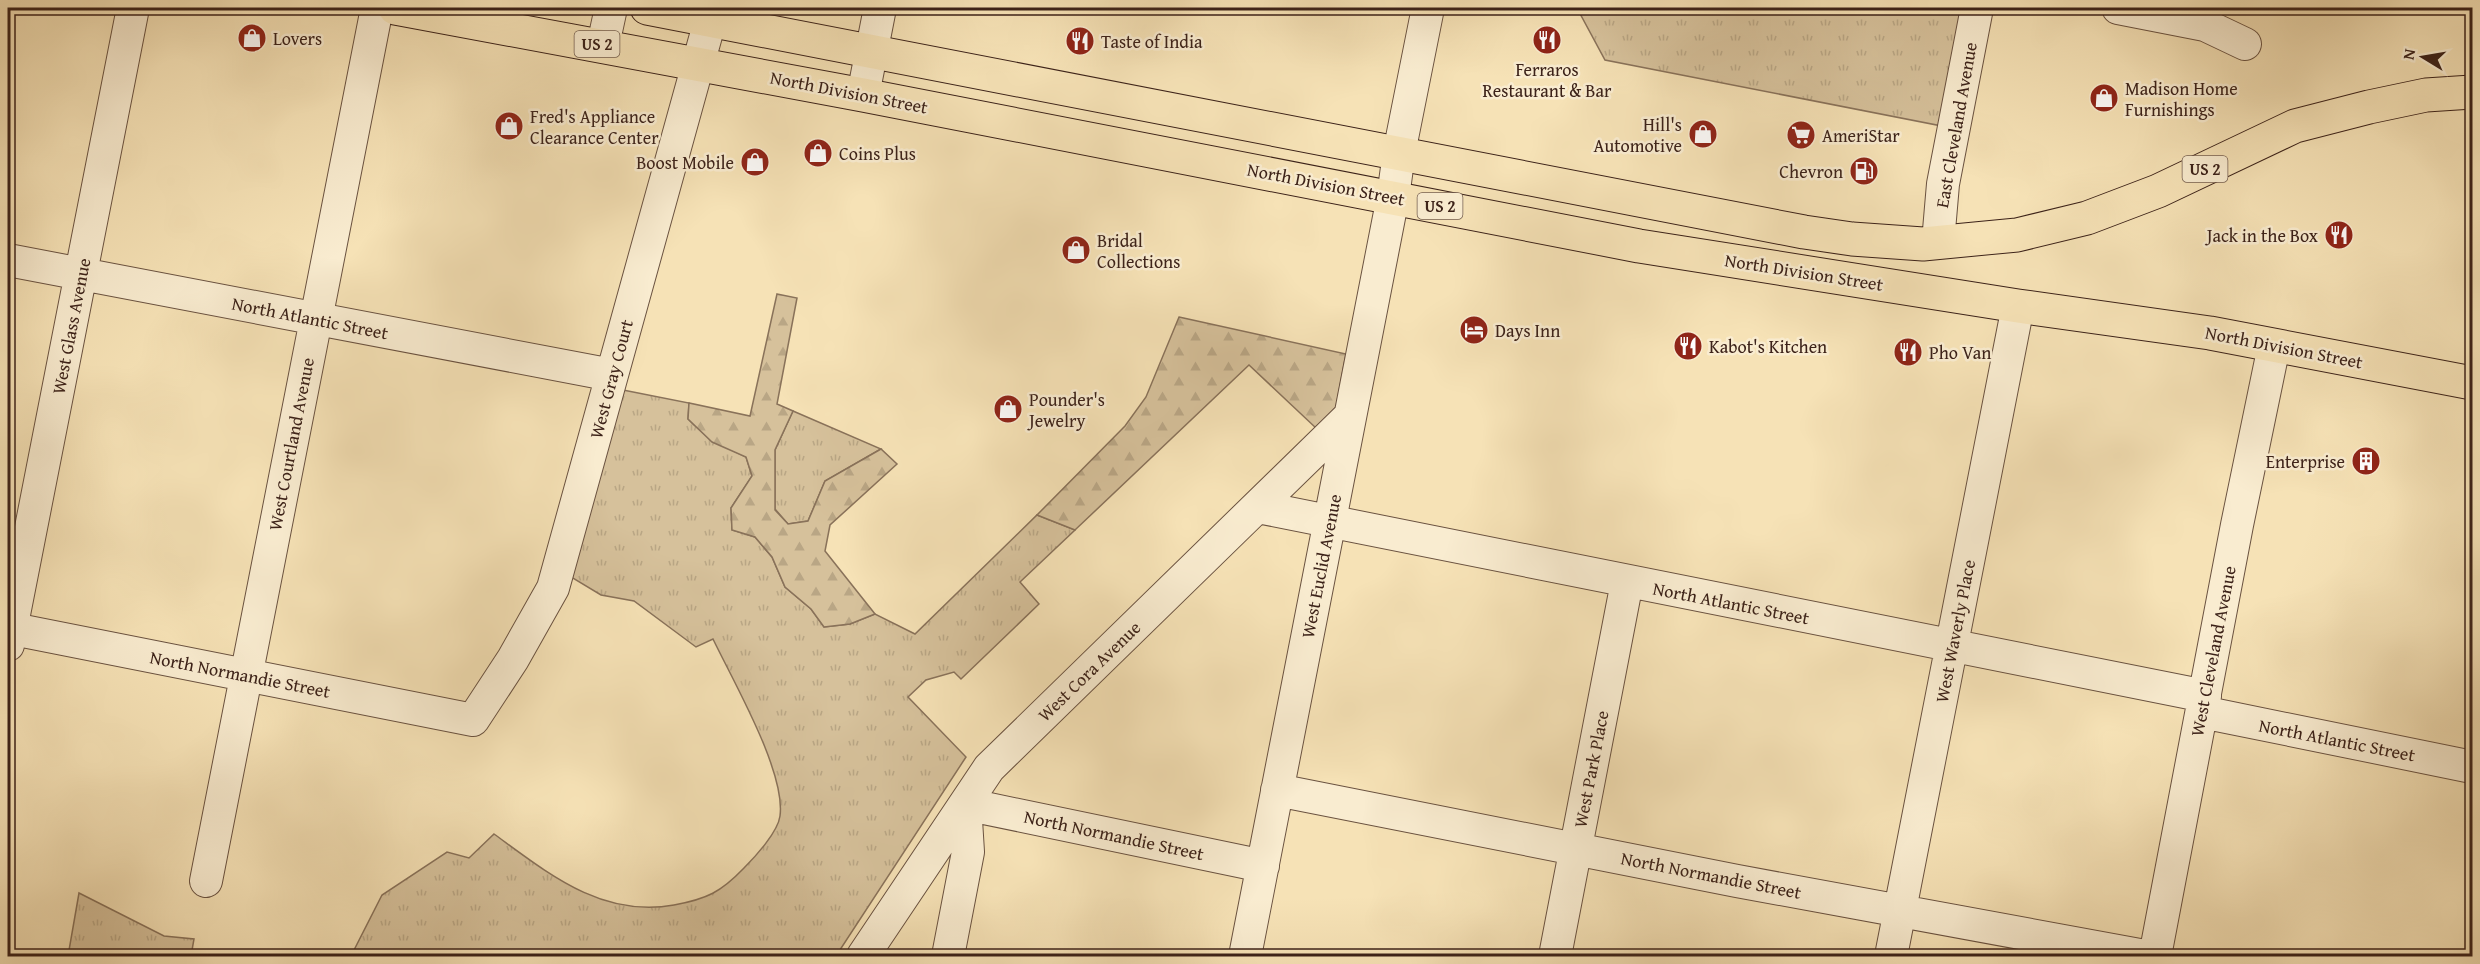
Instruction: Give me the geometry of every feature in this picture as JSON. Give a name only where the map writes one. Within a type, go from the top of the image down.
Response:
[{"type":"main road","name":"North Division Street","points":[[395,8],[863,95],[1396,175],[1804,232],[1880,242],[1923,244],[1938,242]]},
{"type":"main road","name":"North Division Street","points":[[647,8],[873,52],[1396,175],[1639,246],[2018,306],[2210,333],[2472,383]]},
{"type":"main road","name":"US 2","points":[[1938,242],[2017,235],[2087,218],[2158,191],[2295,126],[2369,106],[2415,97],[2472,92]]},
{"type":"street","name":"West Glass Avenue","points":[[9,634],[133,8]]},
{"type":"street","name":"West Courtland Avenue","points":[[206,881],[377,8]]},
{"type":"street","points":[[603,45],[611,8]]},
{"type":"street","points":[[863,95],[880,8]]},
{"type":"street","name":"West Euclid Avenue","points":[[1245,957],[1428,8]]},
{"type":"street","name":"East Cleveland Avenue","points":[[1938,242],[1943,184],[1977,8]]},
{"type":"street","points":[[2118,8],[2205,25],[2245,44]]},
{"type":"street","name":"West Gray Court","points":[[473,720],[513,659],[553,588],[710,21]]},
{"type":"street","name":"North Atlantic Street","points":[[8,260],[612,375]]},
{"type":"street","name":"West Waverly Place","points":[[1891,957],[2018,306]]},
{"type":"street","name":"West Cleveland Avenue","points":[[2156,957],[2237,525],[2274,346]]},
{"type":"street","name":"West Cora Avenue","points":[[863,957],[989,768],[1350,416]]},
{"type":"street","name":"North Atlantic Street","points":[[1258,507],[1952,646],[2472,767]]},
{"type":"street","name":"West Park Place","points":[[1555,957],[1628,582]]},
{"type":"street","name":"North Normandie Street","points":[[9,634],[246,676],[473,720]]},
{"type":"street","name":"North Normandie Street","points":[[1277,790],[1575,850],[2145,957]]},
{"type":"street","points":[[948,957],[968,852],[965,804]]},
{"type":"street","name":"North Normandie Street","points":[[965,804],[1263,866]]},
{"type":"green space","points":[[1577,8],[1965,8],[1942,126],[1605,60]]},
{"type":"green space","points":[[777,294],[797,298],[777,404],[793,411],[775,450],[775,510],[788,524],[808,521],[825,481],[881,449],[897,464],[830,525],[825,551],[875,614],[850,624],[824,627],[811,609],[785,587],[772,557],[755,537],[732,530],[731,508],[752,476],[746,457],[712,442],[688,419],[689,403],[750,416]]},
{"type":"green space","points":[[1179,317],[1346,354],[1336,407],[1317,429],[1249,365],[1075,530],[1037,515],[1125,426],[1146,397]]},
{"type":"green space","points":[[623,390],[689,403],[688,419],[695,426],[715,441],[746,457],[752,476],[731,508],[732,530],[755,537],[772,557],[785,587],[811,609],[824,627],[850,624],[875,614],[915,634],[1037,515],[1075,530],[1020,582],[1039,604],[961,679],[954,672],[926,680],[908,697],[966,757],[836,956],[351,956],[382,895],[447,852],[469,858],[494,834],[535,864],[578,889],[600,899],[623,905],[648,907],[686,903],[720,889],[754,857],[775,829],[780,816],[780,797],[775,776],[745,702],[713,639],[696,647],[634,601],[601,595],[571,577]]},
{"type":"green space","points":[[793,411],[881,449],[825,481],[808,521],[788,524],[775,509],[775,450]]},
{"type":"green space","points":[[79,893],[164,936],[194,939],[191,956],[68,956]]},
{"type":"place","name":"Lovers","points":[[252,38]]},
{"type":"place","name":"Ferraros Restaurant & Bar","points":[[1547,40]]},
{"type":"place","name":"Taste of India","points":[[1080,41]]},
{"type":"place","name":"Madison Home Furnishings","points":[[2104,98]]},
{"type":"place","name":"Fred's Appliance Clearance Center","points":[[509,126]]},
{"type":"place","name":"Hill's Automotive","points":[[1703,134]]},
{"type":"place","name":"AmeriStar","points":[[1801,135]]},
{"type":"place","name":"Coins Plus","points":[[818,153]]},
{"type":"place","name":"Boost Mobile","points":[[755,162]]},
{"type":"place","name":"Chevron","points":[[1864,171]]},
{"type":"place","name":"Jack in the Box","points":[[2339,235]]},
{"type":"place","name":"Bridal Collections","points":[[1076,250]]},
{"type":"place","name":"Days Inn","points":[[1474,330]]},
{"type":"place","name":"Kabot's Kitchen","points":[[1688,346]]},
{"type":"place","name":"Pho Van","points":[[1908,352]]},
{"type":"place","name":"Pounder's Jewelry","points":[[1008,409]]},
{"type":"place","name":"Enterprise","points":[[2366,461]]}]
